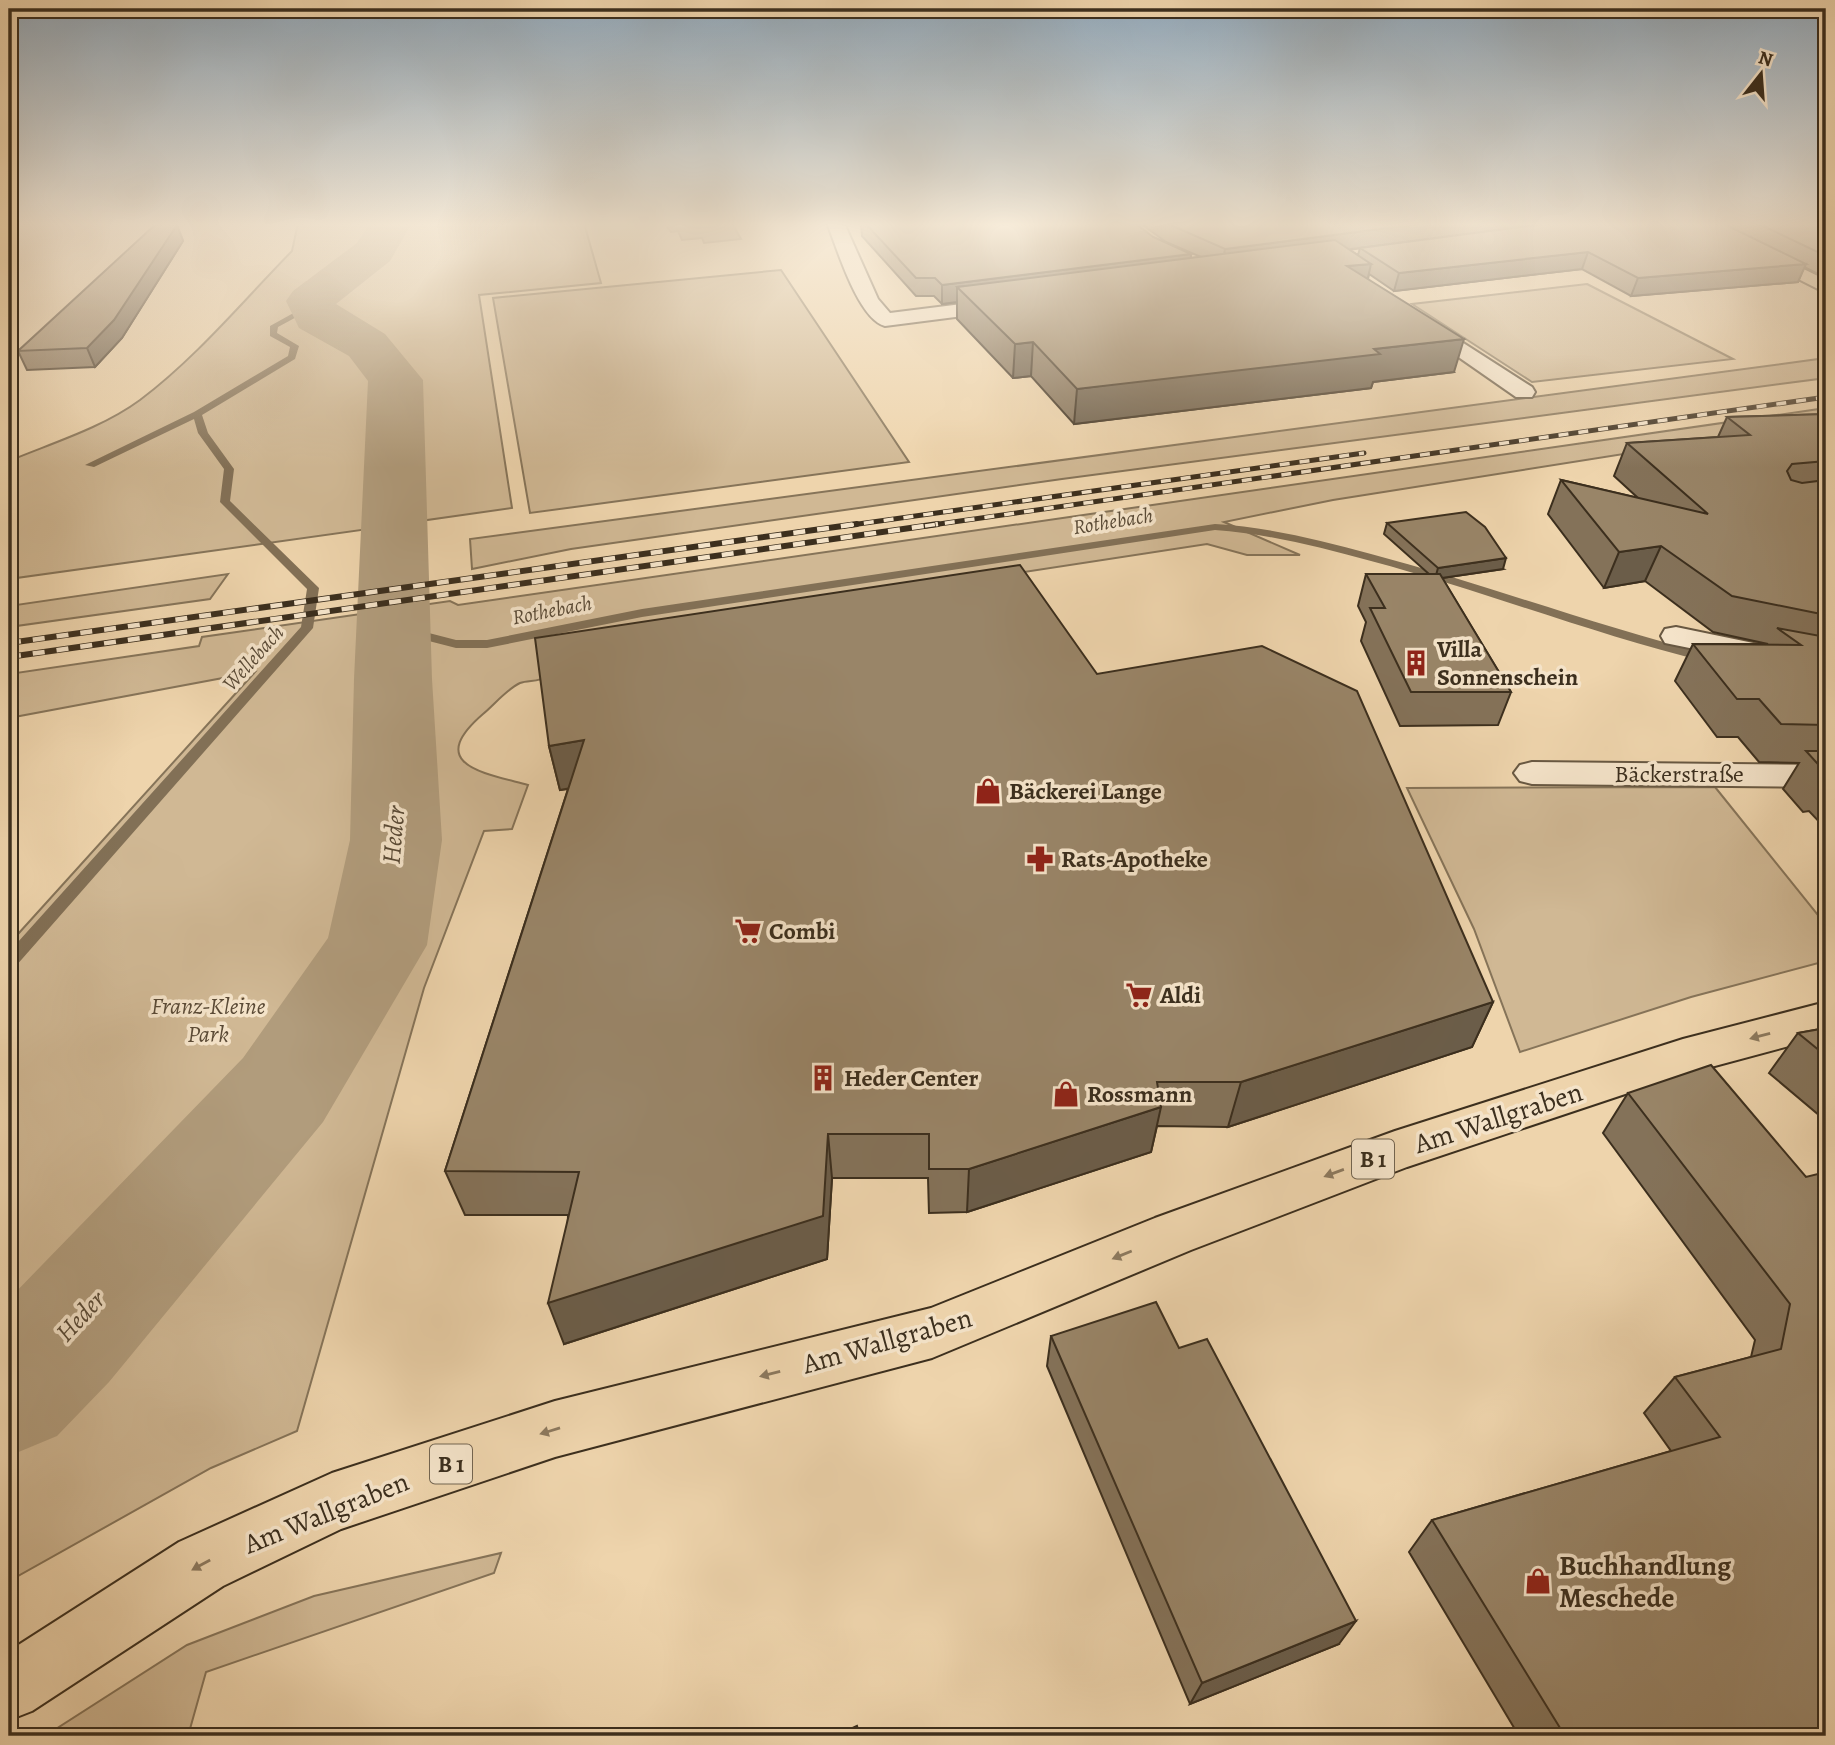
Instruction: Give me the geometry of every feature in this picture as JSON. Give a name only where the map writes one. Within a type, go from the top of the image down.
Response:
[{"type":"main road","name":"Am Wallgraben","points":[[9,1688],[201,1564],[332,1503],[555,1429],[932,1334],[1173,1234],[1395,1151],[1683,1057],[1826,1019]]},
{"type":"street","points":[[871,304],[885,320],[1005,304]]},
{"type":"street","points":[[1400,307],[1524,392]]},
{"type":"street","points":[[1676,636],[1826,667]]},
{"type":"street","name":"Bäckerstraße","points":[[1532,773],[1826,776]]},
{"type":"green space","points":[[241,304],[299,304],[317,326],[354,345],[377,371],[386,390],[390,526],[9,579],[9,461],[110,419],[161,384]]},
{"type":"green space","points":[[324,304],[480,304],[512,508],[420,521],[418,438],[411,394],[405,376],[391,355],[336,320]]},
{"type":"green space","points":[[494,304],[804,304],[909,462],[530,513]]},
{"type":"green space","points":[[1413,304],[1627,304],[1733,359],[1532,382]]},
{"type":"green space","points":[[1826,358],[1826,378],[1062,479],[571,549],[472,569],[470,539]]},
{"type":"green space","name":"Franz-Kleine Park","points":[[1826,408],[1826,422],[1333,500],[1224,522],[1300,555],[1247,555],[1207,544],[578,640],[550,674],[540,680],[520,683],[505,693],[466,731],[459,745],[460,756],[479,771],[528,785],[512,829],[484,831],[424,988],[297,1431],[211,1468],[9,1581],[9,944],[255,672],[9,718],[9,674],[199,646],[202,637],[450,601],[458,605]]},
{"type":"green space","points":[[228,574],[210,599],[9,627],[9,606]]},
{"type":"green space","points":[[1715,787],[1826,925],[1826,961],[1691,997],[1520,1052],[1474,929],[1407,788]]},
{"type":"green space","points":[[501,1553],[494,1573],[206,1672],[188,1736],[45,1736],[187,1645],[314,1596]]},
{"type":"building","points":[[69,304],[124,304],[114,320],[87,348],[18,351]]},
{"type":"building","points":[[975,304],[1409,304],[1464,339],[1374,349],[1380,354],[1077,389],[1033,342],[1015,344]]},
{"type":"building","points":[[1826,414],[1826,461],[1792,464],[1787,471],[1791,480],[1802,483],[1826,480],[1826,615],[1732,596],[1661,546],[1619,552],[1561,480],[1708,514],[1627,443],[1750,435],[1727,417]]},
{"type":"building","points":[[1466,512],[1485,527],[1506,558],[1438,568],[1387,523]]},
{"type":"building","points":[[1020,565],[1097,674],[1262,646],[1357,691],[1493,1002],[1241,1082],[1157,1082],[1161,1107],[969,1169],[929,1169],[929,1134],[828,1134],[823,1216],[548,1303],[579,1172],[445,1171],[584,740],[549,746],[535,638]]},
{"type":"building","points":[[1366,574],[1440,574],[1511,692],[1411,692],[1370,608],[1385,608]]},
{"type":"building","points":[[1777,628],[1826,637],[1826,725],[1781,724],[1759,699],[1737,699],[1693,644],[1801,645]]},
{"type":"building","points":[[1806,751],[1826,751],[1826,773]]},
{"type":"building","points":[[1826,1028],[1826,1056],[1798,1033]]},
{"type":"building","points":[[1711,1065],[1806,1177],[1826,1172],[1826,1736],[1565,1736],[1432,1520],[1720,1437],[1675,1377],[1781,1349],[1790,1304],[1628,1093]]},
{"type":"building","points":[[1156,1302],[1179,1348],[1207,1339],[1356,1621],[1202,1683],[1051,1336]]},
{"type":"building","points":[[857,1726],[860,1736],[835,1736]]},
{"type":"waterway","name":"Heder","points":[[9,1389],[62,1338],[283,1090],[377,945],[396,840],[393,679],[396,380],[367,345],[317,317],[312,304]]},
{"type":"waterway","name":"Wellebach","points":[[197,414],[292,357],[295,346],[273,334],[274,326],[311,307]]},
{"type":"waterway","name":"Wellebach","points":[[9,963],[307,628],[313,588],[225,502],[229,469],[203,433],[197,414]]},
{"type":"waterway","points":[[90,465],[197,414]]},
{"type":"waterway","name":"Rothebach","points":[[394,628],[456,644],[487,644],[642,613],[1215,527],[1300,539],[1395,564],[1617,634],[1707,658]]},
{"type":"railway","points":[[925,526],[1826,397]]},
{"type":"railway","points":[[844,526],[1364,453]]},
{"type":"railway","points":[[9,643],[857,524]]},
{"type":"railway","points":[[9,657],[938,524]]},
{"type":"place","name":"Villa Sonnenschein","points":[[1416,663]]},
{"type":"place","name":"Bäckerei Lange","points":[[988,791]]},
{"type":"place","name":"Rats-Apotheke","points":[[1040,859]]},
{"type":"place","name":"Combi","points":[[748,931]]},
{"type":"place","name":"Aldi","points":[[1139,995]]},
{"type":"place","name":"Heder Center","points":[[823,1078]]},
{"type":"place","name":"Rossmann","points":[[1066,1094]]},
{"type":"place","name":"Buchhandlung Meschede","points":[[1538,1581]]}]
